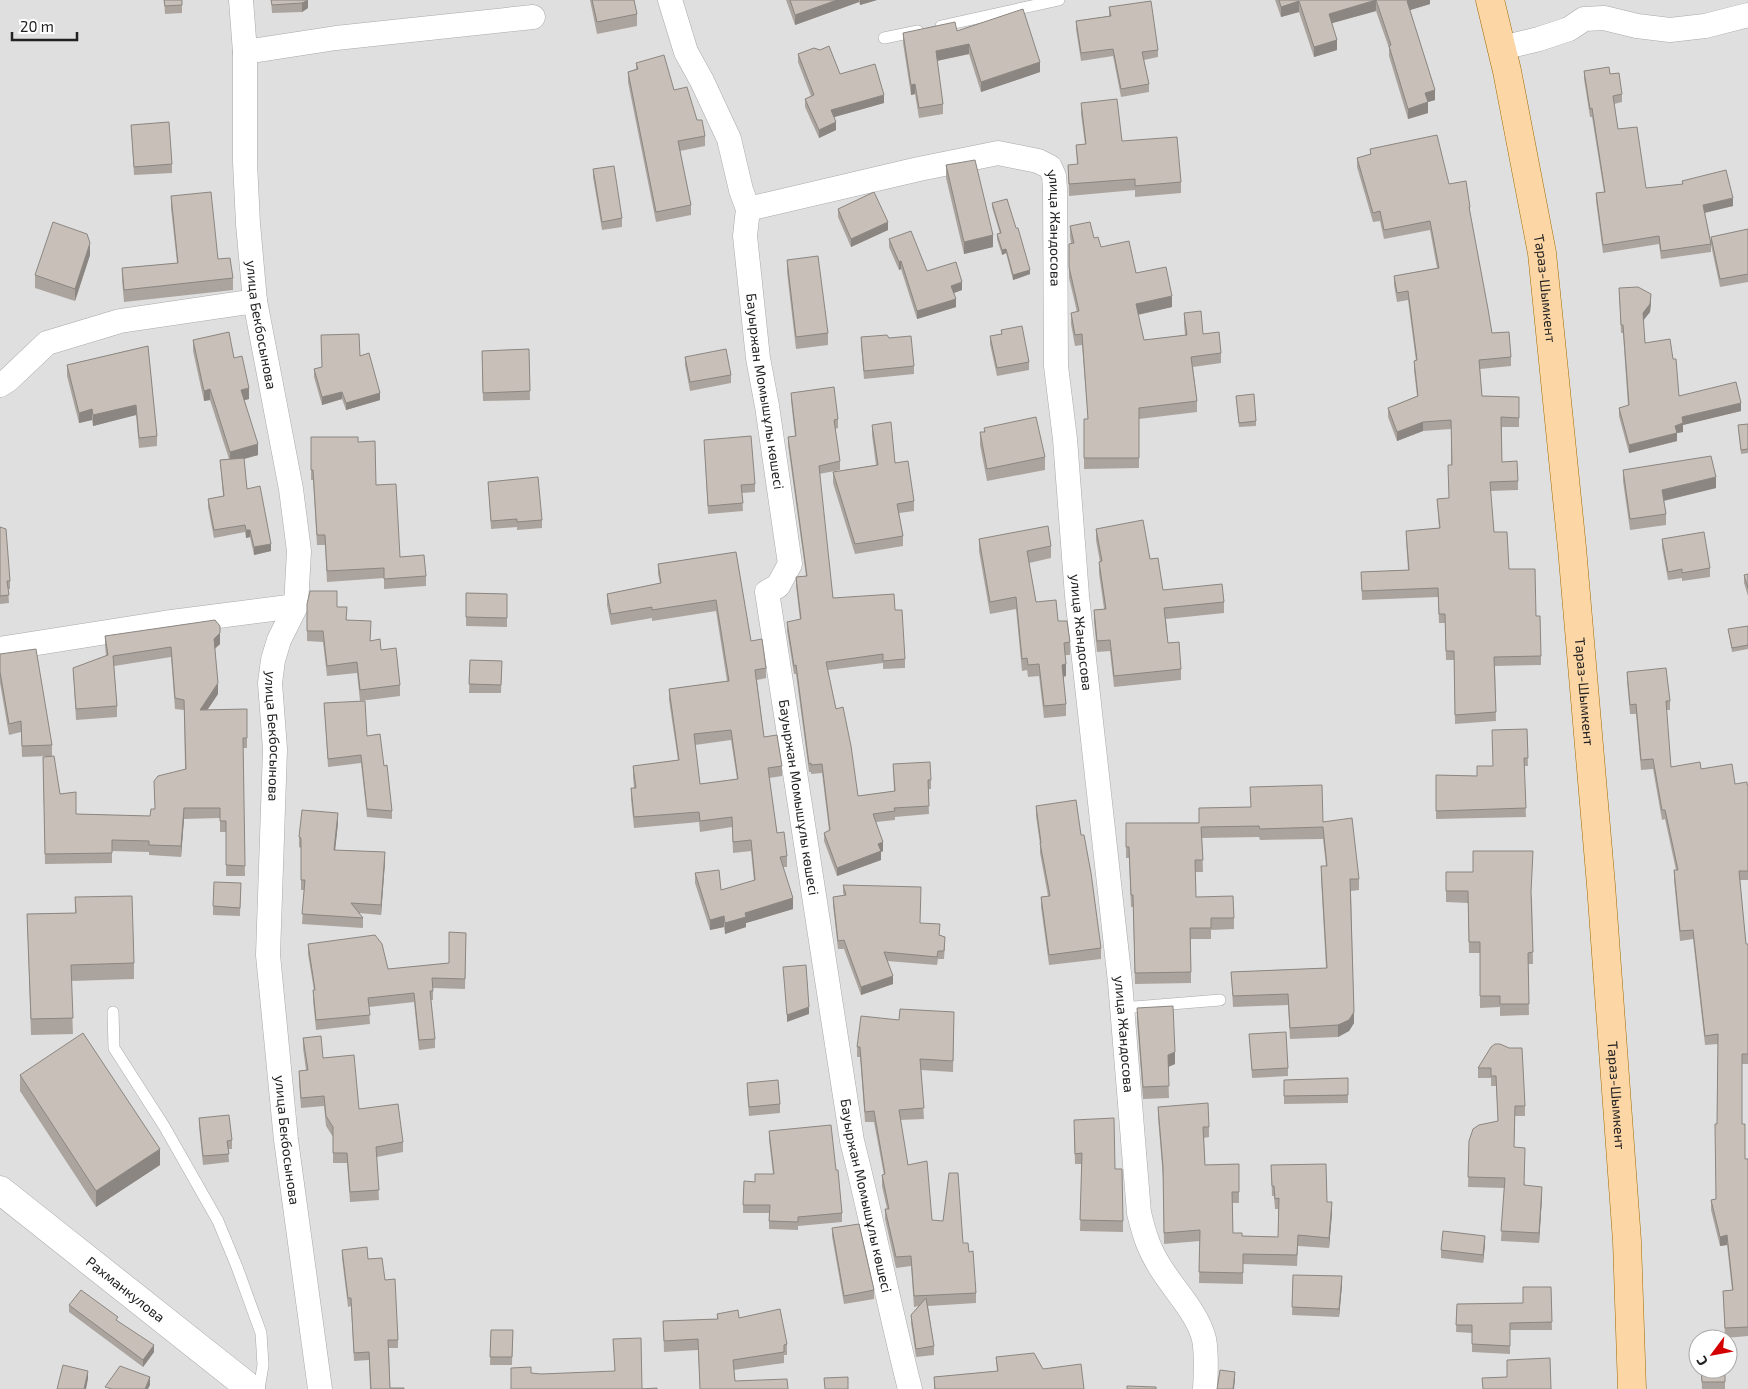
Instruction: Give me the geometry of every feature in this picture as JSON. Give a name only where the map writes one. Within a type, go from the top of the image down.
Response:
[{"type":"main road","name":"Тараз-Шымкент","points":[[1490,0],[1502,48],[1542,253],[1572,548],[1600,875],[1627,1241],[1632,1389]]},
{"type":"street","name":"улица Бекбосынова","points":[[241,0],[245,52],[246,180],[254,301],[291,489],[298,551],[296,606],[279,640],[273,660],[270,683],[275,749],[268,954],[286,1140],[320,1389]]},
{"type":"street","points":[[670,0],[686,52],[702,81],[729,140],[741,190],[748,210]]},
{"type":"street","points":[[1502,48],[1554,34],[1584,19],[1604,18],[1636,26],[1670,30],[1704,26],[1748,15]]},
{"type":"street","points":[[245,52],[336,38],[534,17]]},
{"type":"street","name":"улица Жандосова","points":[[748,210],[998,153],[1038,161],[1050,168],[1054,176],[1056,366],[1065,439],[1077,596],[1122,1008],[1139,1214],[1146,1242],[1162,1270],[1195,1318],[1204,1338],[1207,1368],[1205,1389]]},
{"type":"street","name":"Бауыржан Момышұлы көшесі","points":[[748,210],[745,236],[758,358],[767,406],[790,564],[778,586],[767,592],[852,1141],[871,1217],[892,1320],[910,1389]]},
{"type":"street","points":[[0,385],[47,343],[120,322],[254,301]]},
{"type":"street","points":[[0,649],[164,623],[296,606]]},
{"type":"street","name":"Рахманкулова","points":[[0,1190],[79,1250],[251,1389]]},
{"type":"lane","points":[[884,38],[1059,0]]},
{"type":"lane","points":[[1122,1008],[1220,1000]]},
{"type":"lane","points":[[113,1012],[114,1048],[164,1126],[218,1221],[237,1267],[261,1333],[263,1365],[259,1389]]},
{"type":"shaded area","points":[[0,0],[1748,0],[1748,1389],[0,1389]]},
{"type":"building","points":[[164,0],[182,0],[182,5],[165,6]]},
{"type":"building","points":[[271,0],[308,0],[302,3],[272,5]]},
{"type":"building","points":[[592,0],[634,0],[637,14],[597,22]]},
{"type":"building","points":[[790,0],[837,0],[795,15]]},
{"type":"building","points":[[1279,0],[1376,0],[1329,14],[1337,40],[1314,47],[1299,1],[1281,7]]},
{"type":"building","points":[[1376,0],[1408,0],[1435,90],[1425,93],[1428,102],[1408,109],[1389,46],[1391,45]]},
{"type":"building","points":[[1151,1],[1158,50],[1142,52],[1149,84],[1121,89],[1113,49],[1081,53],[1076,21],[1111,16],[1109,7]]},
{"type":"building","points":[[1023,9],[1040,62],[981,82],[969,44],[936,51],[943,104],[919,108],[915,84],[911,85],[903,33],[955,22],[957,31]]},
{"type":"building","points":[[829,46],[840,74],[875,64],[884,95],[831,110],[836,122],[819,130],[805,99],[814,95],[798,54],[814,48],[820,50]]},
{"type":"building","points":[[664,55],[674,90],[687,87],[697,120],[702,120],[705,136],[678,141],[691,205],[656,212],[628,72],[638,69],[636,63]]},
{"type":"building","points":[[1609,67],[1610,74],[1619,73],[1622,94],[1613,96],[1618,129],[1637,127],[1646,188],[1683,184],[1682,181],[1726,170],[1733,198],[1703,205],[1711,244],[1661,251],[1659,236],[1603,245],[1596,193],[1605,192],[1592,108],[1590,109],[1584,71]]},
{"type":"building","points":[[1117,99],[1122,141],[1177,137],[1181,182],[1135,186],[1135,179],[1069,184],[1068,165],[1078,164],[1076,145],[1086,144],[1081,103]]},
{"type":"building","points":[[169,122],[172,164],[134,167],[131,125]]},
{"type":"building","points":[[1437,135],[1449,184],[1466,181],[1492,333],[1509,332],[1511,357],[1479,360],[1482,396],[1519,397],[1519,418],[1501,417],[1502,462],[1517,461],[1518,481],[1490,482],[1494,532],[1507,532],[1509,569],[1535,569],[1536,616],[1540,616],[1541,656],[1494,657],[1496,712],[1455,715],[1454,651],[1446,651],[1445,614],[1439,614],[1438,588],[1362,591],[1361,572],[1409,570],[1406,531],[1440,528],[1437,499],[1449,498],[1448,465],[1452,465],[1451,420],[1423,422],[1397,432],[1388,408],[1418,396],[1414,361],[1417,360],[1408,291],[1397,293],[1394,276],[1439,268],[1430,221],[1384,230],[1380,211],[1373,213],[1357,158],[1371,154],[1370,149]]},
{"type":"building","points":[[975,160],[993,235],[964,242],[946,165]]},
{"type":"building","points":[[614,166],[622,218],[602,222],[593,169]]},
{"type":"building","points":[[211,192],[218,259],[230,258],[233,278],[124,290],[122,268],[178,263],[171,196]]},
{"type":"building","points":[[874,192],[888,222],[851,239],[838,209]]},
{"type":"building","points":[[1007,199],[1016,228],[1018,228],[1030,270],[1013,275],[1006,249],[1002,250],[997,234],[1001,233],[992,203]]},
{"type":"building","points":[[53,222],[87,234],[90,243],[75,289],[35,275]]},
{"type":"building","points":[[1090,222],[1094,238],[1098,237],[1101,247],[1129,241],[1136,273],[1166,267],[1172,296],[1136,304],[1144,340],[1187,335],[1184,313],[1201,311],[1203,334],[1219,332],[1221,353],[1191,357],[1197,401],[1139,408],[1139,458],[1084,458],[1084,419],[1088,419],[1082,334],[1075,335],[1071,313],[1079,311],[1069,267],[1069,244],[1074,243],[1070,226]]},
{"type":"building","points":[[1748,229],[1748,274],[1720,279],[1711,237]]},
{"type":"building","points":[[911,231],[927,271],[956,262],[962,282],[951,286],[956,299],[917,311],[901,261],[899,262],[889,239]]},
{"type":"building","points":[[818,256],[828,333],[796,337],[787,260]]},
{"type":"building","points":[[1638,287],[1651,294],[1650,304],[1643,313],[1645,343],[1670,339],[1673,359],[1676,359],[1679,396],[1736,382],[1741,403],[1682,417],[1683,423],[1675,426],[1677,433],[1629,445],[1619,408],[1629,405],[1619,288]]},
{"type":"building","points":[[1022,326],[1029,362],[997,368],[990,336],[1002,334],[1001,330]]},
{"type":"building","points":[[229,332],[234,358],[242,356],[249,388],[241,390],[258,444],[230,452],[210,389],[204,391],[193,340]]},
{"type":"building","points":[[359,334],[360,356],[369,353],[380,393],[346,403],[342,392],[322,397],[314,369],[322,367],[321,335]]},
{"type":"building","points":[[887,335],[889,338],[911,336],[914,366],[864,371],[861,337]]},
{"type":"building","points":[[148,346],[157,436],[139,438],[136,405],[93,415],[92,409],[79,413],[67,365]]},
{"type":"building","points":[[529,349],[530,391],[483,393],[482,351]]},
{"type":"building","points":[[726,349],[731,375],[690,382],[685,357]]},
{"type":"building","points":[[834,387],[838,419],[834,420],[840,461],[819,466],[833,598],[894,594],[895,610],[902,610],[905,659],[883,661],[883,654],[826,662],[836,709],[843,707],[858,796],[895,791],[893,764],[930,762],[931,780],[928,780],[929,806],[894,808],[895,811],[873,814],[883,842],[878,844],[881,851],[837,868],[824,833],[830,830],[822,764],[809,764],[796,665],[794,666],[787,622],[801,619],[796,577],[807,576],[788,437],[796,436],[791,393]]},
{"type":"building","points":[[1254,394],[1256,421],[1239,423],[1236,396]]},
{"type":"building","points":[[1036,417],[1045,457],[987,469],[980,432],[985,432],[984,428]]},
{"type":"building","points":[[891,422],[895,463],[908,461],[914,501],[897,504],[903,536],[855,544],[833,472],[878,465],[872,425]]},
{"type":"building","points":[[1748,424],[1748,449],[1741,450],[1738,425]]},
{"type":"building","points":[[751,436],[755,484],[741,485],[743,503],[708,506],[704,440]]},
{"type":"building","points":[[311,437],[358,437],[358,442],[375,441],[376,485],[396,484],[400,557],[424,555],[426,576],[384,579],[384,568],[327,571],[325,535],[317,535],[313,470],[311,470]]},
{"type":"building","points":[[1711,456],[1716,477],[1662,490],[1666,514],[1630,519],[1623,470]]},
{"type":"building","points":[[244,458],[247,489],[260,486],[271,544],[254,547],[250,530],[246,530],[245,525],[214,530],[208,499],[224,496],[220,460]]},
{"type":"building","points":[[538,477],[542,520],[517,522],[517,519],[491,521],[488,482]]},
{"type":"building","points":[[1143,520],[1150,559],[1158,558],[1163,590],[1222,584],[1224,602],[1164,608],[1168,643],[1179,642],[1181,669],[1114,676],[1110,640],[1097,641],[1094,610],[1106,609],[1099,562],[1102,561],[1096,529]]},
{"type":"building","points":[[1048,526],[1051,546],[1027,551],[1036,602],[1056,600],[1058,621],[1067,621],[1070,642],[1064,643],[1066,664],[1062,665],[1066,704],[1044,706],[1039,664],[1028,665],[1027,658],[1022,659],[1016,597],[990,602],[979,539]]},
{"type":"building","points":[[0,527],[6,529],[10,581],[7,581],[9,595],[0,596]]},
{"type":"building","points":[[1704,532],[1710,568],[1682,573],[1682,569],[1668,572],[1662,539]]},
{"type":"building","points":[[736,552],[751,641],[762,639],[766,668],[755,670],[764,737],[777,735],[782,766],[768,768],[777,833],[784,832],[787,856],[780,857],[793,898],[745,913],[746,917],[725,923],[724,916],[710,920],[695,873],[719,870],[721,890],[755,880],[751,840],[733,842],[732,817],[700,821],[699,812],[634,817],[631,788],[636,788],[633,766],[679,760],[669,689],[729,681],[716,600],[652,610],[652,607],[611,614],[607,594],[661,583],[658,564]],"holes":[[[731,730],[738,779],[700,784],[694,734]]]},
{"type":"building","points":[[1748,574],[1748,588],[1744,575]]},
{"type":"building","points":[[310,591],[337,591],[337,607],[347,607],[346,620],[371,621],[370,641],[380,639],[381,650],[396,648],[400,685],[360,690],[357,662],[327,666],[323,631],[307,631],[307,604]]},
{"type":"building","points":[[466,593],[507,594],[507,618],[466,617]]},
{"type":"building","points":[[215,620],[220,626],[220,633],[214,639],[218,683],[200,710],[247,709],[247,738],[243,738],[245,866],[226,865],[226,821],[220,821],[220,808],[184,808],[181,846],[149,845],[149,841],[112,840],[112,853],[45,854],[43,757],[54,756],[60,794],[76,792],[76,814],[150,816],[151,809],[155,809],[154,781],[158,776],[186,769],[184,700],[175,698],[171,647],[113,656],[117,706],[76,709],[73,668],[108,655],[105,636]]},
{"type":"building","points":[[1748,626],[1748,645],[1732,648],[1728,629]]},
{"type":"building","points":[[36,649],[52,745],[22,746],[21,721],[9,724],[0,672],[0,654]]},
{"type":"building","points":[[470,660],[502,661],[501,685],[469,684]]},
{"type":"building","points":[[1666,668],[1670,701],[1666,701],[1671,767],[1700,762],[1701,769],[1732,764],[1735,784],[1747,782],[1748,785],[1748,871],[1739,871],[1746,944],[1748,944],[1748,1054],[1742,1054],[1742,1124],[1745,1124],[1745,1159],[1748,1159],[1748,1327],[1725,1328],[1723,1291],[1733,1290],[1727,1235],[1720,1237],[1711,1200],[1716,1199],[1715,1124],[1717,1124],[1718,1034],[1705,1036],[1693,930],[1680,931],[1674,870],[1678,870],[1665,810],[1662,810],[1653,759],[1641,760],[1636,704],[1630,705],[1627,672]]},
{"type":"building","points":[[365,701],[367,736],[380,734],[384,766],[387,765],[392,811],[367,809],[361,755],[328,759],[324,703]]},
{"type":"building","points":[[1527,729],[1528,758],[1524,758],[1526,808],[1436,811],[1436,775],[1477,776],[1477,766],[1493,766],[1492,730]]},
{"type":"building","points":[[1322,785],[1323,822],[1352,818],[1359,879],[1350,879],[1354,1012],[1349,1020],[1338,1025],[1290,1028],[1288,994],[1233,996],[1231,972],[1327,968],[1321,866],[1327,866],[1323,827],[1260,829],[1259,826],[1201,827],[1203,860],[1195,860],[1196,897],[1233,896],[1234,918],[1211,918],[1211,928],[1190,928],[1191,972],[1135,973],[1133,895],[1131,895],[1129,847],[1126,847],[1126,823],[1199,823],[1199,808],[1251,807],[1250,787]]},
{"type":"building","points":[[1076,800],[1081,835],[1084,835],[1091,873],[1101,948],[1049,955],[1041,897],[1050,896],[1040,843],[1036,806]]},
{"type":"building","points":[[302,810],[338,813],[334,850],[385,852],[381,905],[351,903],[363,918],[302,914],[305,880],[301,880],[301,838],[299,837]]},
{"type":"building","points":[[1473,851],[1533,851],[1531,892],[1533,952],[1528,953],[1529,1004],[1500,1004],[1500,996],[1480,996],[1480,942],[1469,942],[1468,891],[1446,891],[1446,872],[1473,872]]},
{"type":"building","points":[[214,882],[241,883],[240,908],[213,906]]},
{"type":"building","points":[[843,885],[921,887],[920,923],[940,924],[939,935],[945,937],[944,951],[938,951],[937,957],[884,952],[893,976],[861,987],[844,940],[838,941],[833,897],[846,895]]},
{"type":"building","points":[[132,896],[134,963],[71,965],[73,1018],[31,1019],[27,914],[76,913],[75,897]]},
{"type":"building","points":[[449,932],[466,933],[465,979],[432,978],[433,991],[430,991],[435,1039],[419,1040],[414,993],[368,998],[370,1015],[316,1020],[313,990],[315,990],[308,944],[375,935],[382,944],[388,969],[449,963]]},
{"type":"building","points":[[806,965],[809,1007],[787,1015],[783,967]]},
{"type":"building","points":[[1173,1006],[1175,1052],[1168,1055],[1169,1086],[1143,1087],[1137,1008]]},
{"type":"building","points":[[900,1009],[954,1012],[953,1061],[920,1059],[924,1108],[899,1110],[908,1165],[927,1161],[932,1220],[943,1221],[949,1173],[958,1173],[963,1243],[968,1243],[969,1252],[973,1251],[976,1293],[914,1296],[911,1256],[896,1257],[885,1209],[889,1209],[882,1175],[885,1174],[874,1111],[865,1112],[860,1047],[857,1047],[861,1016],[899,1020]]},
{"type":"building","points":[[1286,1032],[1288,1068],[1252,1070],[1249,1034]]},
{"type":"building","points":[[83,1033],[160,1149],[96,1191],[20,1075]]},
{"type":"building","points":[[321,1036],[323,1058],[354,1055],[359,1109],[398,1104],[403,1142],[376,1147],[379,1190],[350,1192],[347,1153],[333,1153],[333,1127],[326,1116],[324,1096],[301,1098],[299,1071],[308,1070],[303,1038]]},
{"type":"building","points":[[1495,1044],[1509,1048],[1522,1048],[1525,1106],[1515,1106],[1514,1147],[1525,1148],[1524,1185],[1542,1187],[1539,1233],[1501,1231],[1505,1178],[1468,1177],[1469,1141],[1473,1129],[1479,1125],[1498,1121],[1496,1076],[1491,1076],[1491,1068],[1478,1068],[1491,1047]]},
{"type":"building","points":[[1348,1078],[1348,1095],[1284,1096],[1284,1080]]},
{"type":"building","points":[[778,1080],[780,1104],[749,1107],[747,1083]]},
{"type":"building","points":[[1208,1103],[1209,1127],[1203,1127],[1205,1165],[1239,1164],[1239,1192],[1232,1192],[1233,1233],[1242,1233],[1242,1236],[1278,1237],[1279,1198],[1275,1199],[1271,1165],[1326,1164],[1327,1202],[1332,1202],[1329,1238],[1298,1235],[1297,1255],[1243,1254],[1243,1273],[1199,1272],[1200,1230],[1164,1233],[1163,1167],[1158,1107]]},
{"type":"building","points":[[229,1115],[232,1140],[227,1141],[229,1154],[203,1156],[199,1118]]},
{"type":"building","points":[[1114,1118],[1115,1169],[1122,1169],[1123,1221],[1080,1220],[1082,1153],[1075,1154],[1074,1120]]},
{"type":"building","points":[[831,1125],[842,1213],[798,1217],[798,1222],[769,1221],[770,1205],[743,1205],[744,1181],[755,1182],[755,1174],[774,1174],[769,1131]]},
{"type":"building","points":[[859,1224],[874,1290],[844,1296],[832,1228]]},
{"type":"building","points":[[1443,1231],[1485,1236],[1483,1255],[1441,1250]]},
{"type":"building","points":[[367,1247],[368,1259],[382,1258],[385,1280],[395,1279],[398,1340],[388,1340],[390,1388],[404,1389],[371,1389],[369,1352],[354,1353],[351,1298],[348,1298],[342,1250]]},
{"type":"building","points":[[1293,1275],[1342,1276],[1339,1309],[1292,1307]]},
{"type":"building","points":[[1523,1287],[1551,1287],[1552,1322],[1510,1323],[1510,1346],[1472,1344],[1472,1325],[1456,1325],[1457,1304],[1523,1303]]},
{"type":"building","points":[[81,1290],[118,1317],[116,1320],[154,1345],[143,1360],[69,1305]]},
{"type":"building","points":[[926,1298],[934,1346],[916,1349],[911,1315]]},
{"type":"building","points":[[780,1309],[787,1344],[784,1345],[784,1352],[733,1360],[735,1381],[787,1379],[788,1389],[700,1389],[698,1339],[664,1341],[663,1321],[718,1319],[717,1314],[738,1310],[739,1318]]},
{"type":"building","points":[[491,1330],[513,1330],[512,1357],[490,1357]]},
{"type":"building","points":[[641,1338],[642,1389],[511,1389],[511,1368],[531,1367],[531,1373],[541,1374],[615,1371],[613,1339]]},
{"type":"building","points":[[1034,1353],[1043,1369],[1081,1364],[1084,1389],[935,1389],[934,1377],[998,1371],[996,1357]]},
{"type":"building","points":[[1550,1358],[1551,1389],[1483,1389],[1482,1378],[1507,1377],[1507,1360]]},
{"type":"building","points":[[63,1365],[88,1371],[84,1389],[57,1389]]},
{"type":"building","points":[[120,1366],[150,1377],[145,1389],[112,1389],[105,1387]]},
{"type":"building","points":[[1220,1370],[1235,1372],[1233,1389],[1217,1389]]},
{"type":"building","points":[[848,1377],[848,1389],[825,1389],[824,1378]]},
{"type":"building","points":[[1702,1379],[1725,1379],[1725,1382],[1702,1382]]},
{"type":"building","points":[[1127,1386],[1156,1387],[1156,1389],[1127,1389]]}]
